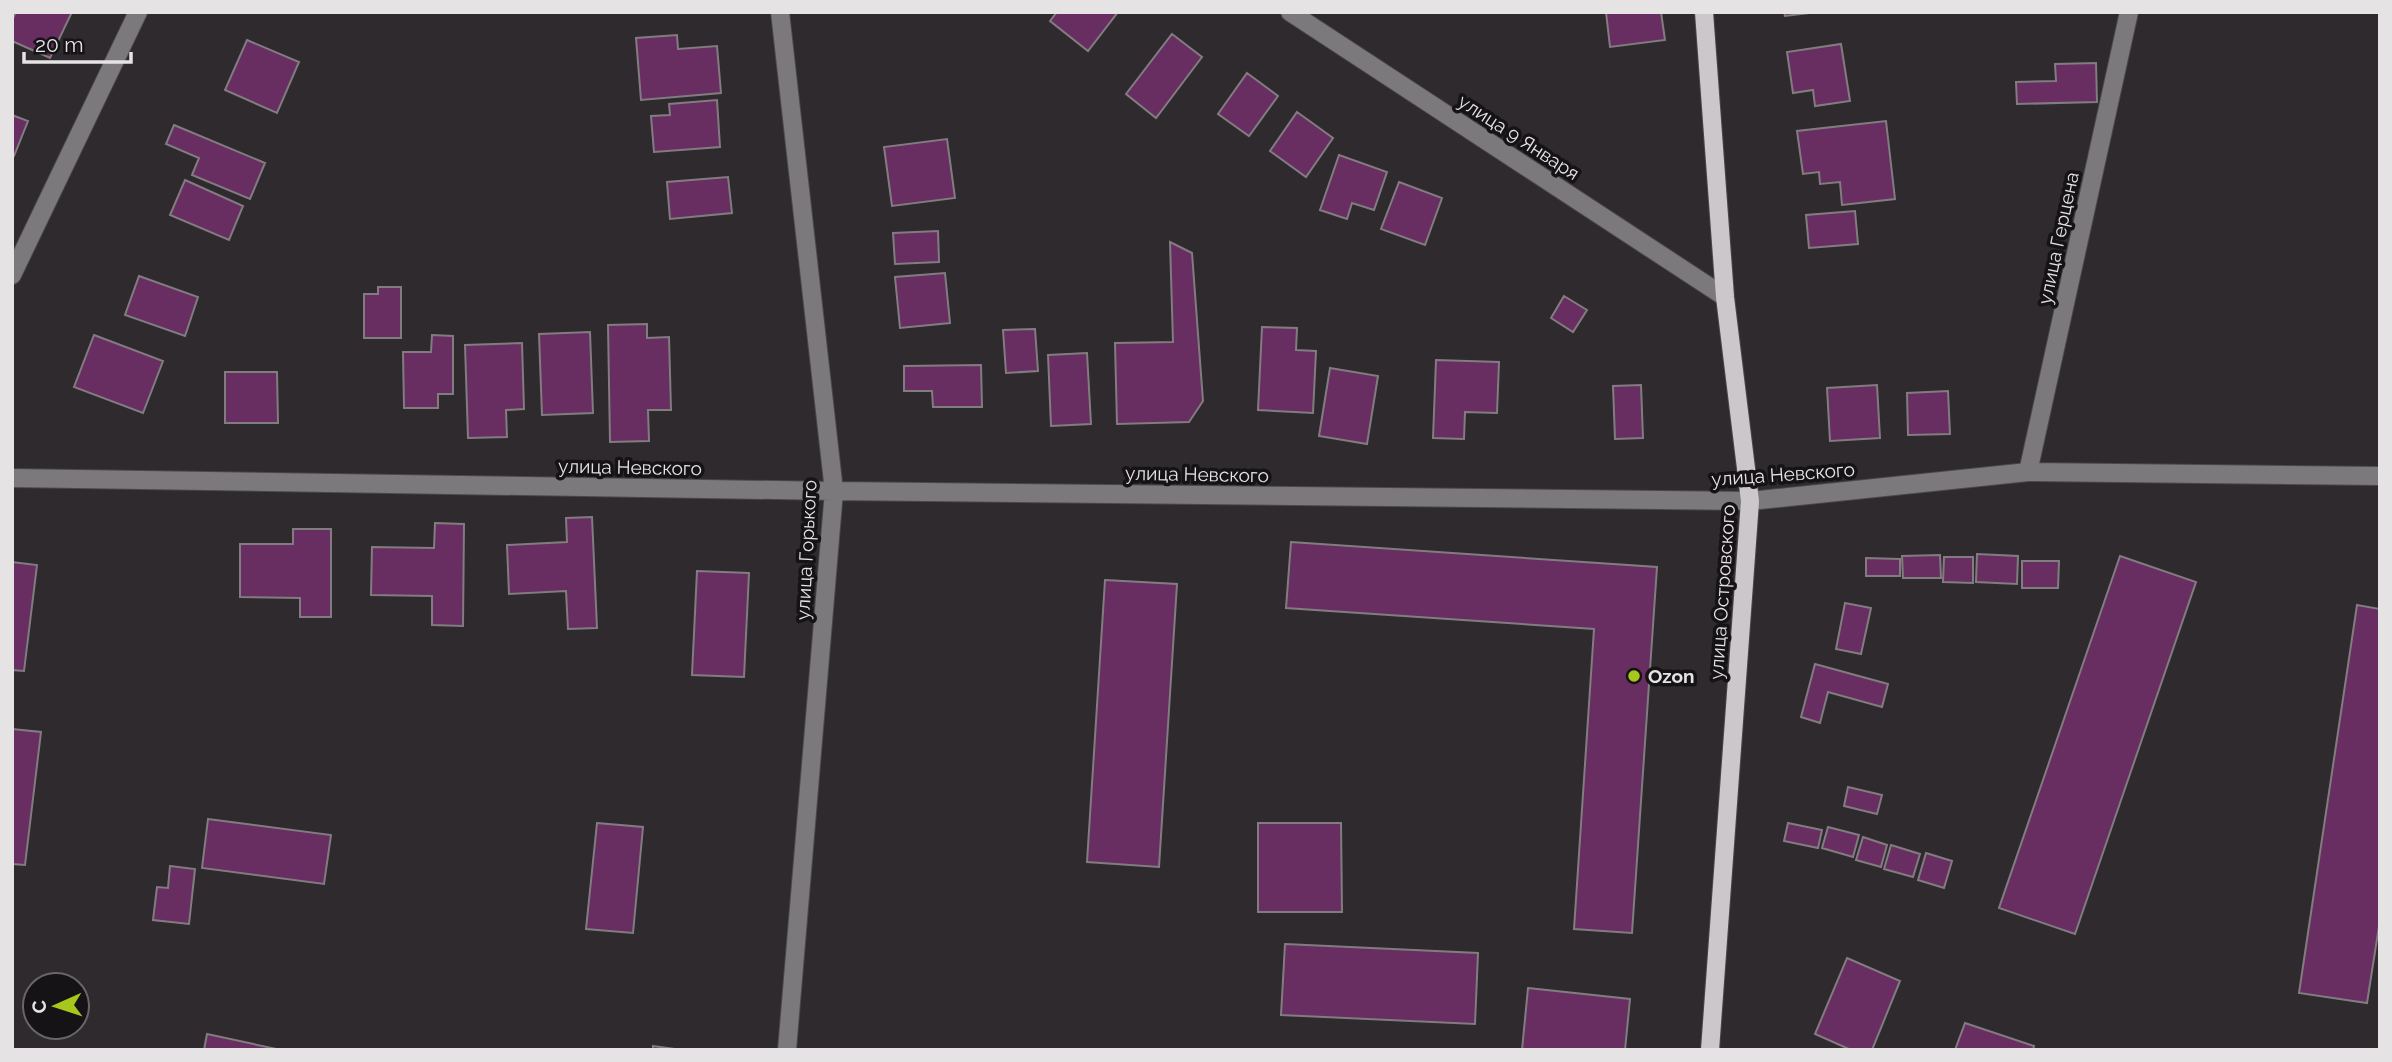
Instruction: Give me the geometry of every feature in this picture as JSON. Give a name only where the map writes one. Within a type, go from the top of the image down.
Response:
[{"type":"main road","name":"улица Островского","points":[[1704,12],[1725,296],[1750,501],[1710,1050]]},
{"type":"street","points":[[12,275],[138,12]]},
{"type":"street","name":"улица Горького","points":[[780,12],[834,491],[787,1050]]},
{"type":"street","name":"улица 9 Января","points":[[1290,12],[1725,296]]},
{"type":"street","name":"улица Герцена","points":[[2028,472],[2129,12]]},
{"type":"street","name":"улица Невского","points":[[12,478],[834,491],[1750,501],[2028,472],[2380,476]]},
{"type":"building","points":[[16,12],[72,12],[50,58],[12,41],[12,20]]},
{"type":"building","points":[[1057,12],[1118,12],[1088,51],[1050,21]]},
{"type":"building","points":[[1606,12],[1661,12],[1665,40],[1610,47]]},
{"type":"building","points":[[1784,12],[1818,12],[1785,16]]},
{"type":"building","points":[[1172,34],[1202,57],[1156,118],[1126,94]]},
{"type":"building","points":[[677,35],[678,49],[717,46],[721,93],[641,100],[636,38]]},
{"type":"building","points":[[247,40],[299,62],[277,113],[225,90]]},
{"type":"building","points":[[1841,44],[1850,101],[1815,106],[1813,90],[1793,93],[1787,52]]},
{"type":"building","points":[[2096,63],[2097,102],[2017,104],[2016,82],[2056,81],[2055,64]]},
{"type":"building","points":[[1247,73],[1278,96],[1249,136],[1218,114]]},
{"type":"building","points":[[717,100],[720,147],[654,152],[651,116],[670,115],[669,104]]},
{"type":"building","points":[[1297,112],[1333,138],[1306,177],[1270,151]]},
{"type":"building","points":[[12,115],[28,121],[14,156],[12,156]]},
{"type":"building","points":[[1886,121],[1895,199],[1842,205],[1840,182],[1820,184],[1819,172],[1803,174],[1797,131]]},
{"type":"building","points":[[174,125],[265,163],[250,199],[192,175],[199,158],[166,144]]},
{"type":"building","points":[[947,139],[955,198],[892,206],[884,147]]},
{"type":"building","points":[[1339,155],[1387,172],[1374,210],[1352,203],[1347,219],[1320,210]]},
{"type":"building","points":[[728,177],[732,213],[670,219],[667,182]]},
{"type":"building","points":[[185,180],[243,206],[229,240],[170,215]]},
{"type":"building","points":[[1399,182],[1442,198],[1425,245],[1381,229]]},
{"type":"building","points":[[1855,211],[1858,244],[1809,248],[1806,215]]},
{"type":"building","points":[[938,231],[939,262],[895,264],[893,233]]},
{"type":"building","points":[[1170,242],[1192,253],[1203,401],[1189,422],[1117,424],[1115,343],[1173,342]]},
{"type":"building","points":[[945,273],[950,323],[900,328],[895,277]]},
{"type":"building","points":[[139,276],[198,297],[185,336],[125,315]]},
{"type":"building","points":[[378,287],[401,287],[401,338],[364,338],[364,294],[378,294]]},
{"type":"building","points":[[1564,296],[1587,310],[1573,332],[1551,318]]},
{"type":"building","points":[[647,324],[647,338],[669,337],[671,410],[648,410],[649,441],[610,442],[608,325]]},
{"type":"building","points":[[1262,327],[1297,328],[1296,350],[1316,351],[1313,413],[1258,410]]},
{"type":"building","points":[[1035,329],[1038,371],[1006,373],[1003,330]]},
{"type":"building","points":[[590,332],[593,413],[542,415],[539,334]]},
{"type":"building","points":[[94,335],[163,361],[143,413],[74,387]]},
{"type":"building","points":[[432,335],[453,336],[453,394],[438,394],[438,408],[404,408],[403,352],[431,352]]},
{"type":"building","points":[[522,343],[524,409],[506,410],[507,437],[468,438],[465,345]]},
{"type":"building","points":[[1087,353],[1091,424],[1051,426],[1048,355]]},
{"type":"building","points":[[1436,360],[1499,362],[1497,413],[1465,412],[1464,439],[1433,438]]},
{"type":"building","points":[[981,365],[982,407],[933,407],[932,391],[904,391],[904,366]]},
{"type":"building","points":[[1330,368],[1378,376],[1367,444],[1319,436]]},
{"type":"building","points":[[225,372],[277,372],[278,423],[225,423]]},
{"type":"building","points":[[1641,385],[1643,438],[1615,439],[1613,386]]},
{"type":"building","points":[[1877,385],[1880,438],[1830,441],[1827,388]]},
{"type":"building","points":[[1948,391],[1950,434],[1908,435],[1907,393]]},
{"type":"building","points":[[592,517],[597,628],[568,629],[566,591],[509,594],[507,545],[567,542],[566,518]]},
{"type":"building","points":[[435,523],[464,524],[463,626],[432,625],[432,596],[371,595],[372,547],[434,548]]},
{"type":"building","points":[[293,529],[331,529],[331,617],[300,617],[300,598],[240,597],[240,544],[293,544]]},
{"type":"building","points":[[1291,542],[1657,567],[1632,933],[1574,929],[1594,629],[1286,608]]},
{"type":"building","points":[[1977,554],[2018,556],[2017,584],[1976,582]]},
{"type":"building","points":[[1940,555],[1941,578],[1903,578],[1902,556]]},
{"type":"building","points":[[2120,556],[2196,582],[2075,934],[1999,908]]},
{"type":"building","points":[[1944,557],[1973,557],[1973,583],[1943,582]]},
{"type":"building","points":[[1866,558],[1900,559],[1900,576],[1866,576]]},
{"type":"building","points":[[2022,561],[2059,561],[2058,588],[2022,588]]},
{"type":"building","points":[[12,562],[37,565],[24,671],[12,670]]},
{"type":"building","points":[[697,571],[749,573],[744,677],[692,675]]},
{"type":"building","points":[[1105,580],[1177,584],[1159,867],[1087,862]]},
{"type":"building","points":[[1845,603],[1871,608],[1861,654],[1836,649]]},
{"type":"building","points":[[2357,605],[2380,609],[2380,920],[2367,1003],[2299,993]]},
{"type":"building","points":[[1815,664],[1888,684],[1882,707],[1828,692],[1820,723],[1801,717]]},
{"type":"building","points":[[12,729],[41,732],[25,865],[12,864]]},
{"type":"building","points":[[1848,787],[1882,795],[1877,814],[1844,806]]},
{"type":"building","points":[[208,819],[331,835],[324,884],[202,868]]},
{"type":"building","points":[[597,823],[643,827],[633,933],[586,929]]},
{"type":"building","points":[[1258,823],[1341,823],[1342,912],[1258,912]]},
{"type":"building","points":[[1788,823],[1822,830],[1818,848],[1784,841]]},
{"type":"building","points":[[1828,827],[1859,835],[1853,857],[1822,848]]},
{"type":"building","points":[[1863,837],[1887,845],[1881,867],[1856,860]]},
{"type":"building","points":[[1891,845],[1920,854],[1913,877],[1884,869]]},
{"type":"building","points":[[1926,853],[1952,861],[1944,888],[1918,880]]},
{"type":"building","points":[[170,866],[195,869],[189,924],[153,920],[157,887],[168,888]]},
{"type":"building","points":[[1285,944],[1478,953],[1475,1024],[1281,1015]]},
{"type":"building","points":[[1847,958],[1900,981],[1872,1050],[1851,1050],[1815,1034]]},
{"type":"building","points":[[1528,988],[1630,999],[1625,1050],[1522,1050]]},
{"type":"building","points":[[1965,1023],[2034,1046],[2033,1050],[1955,1050]]},
{"type":"building","points":[[207,1034],[281,1050],[204,1050]]},
{"type":"building","points":[[653,1046],[682,1050],[653,1050]]},
{"type":"place","name":"Ozon","points":[[1634,676]]}]
